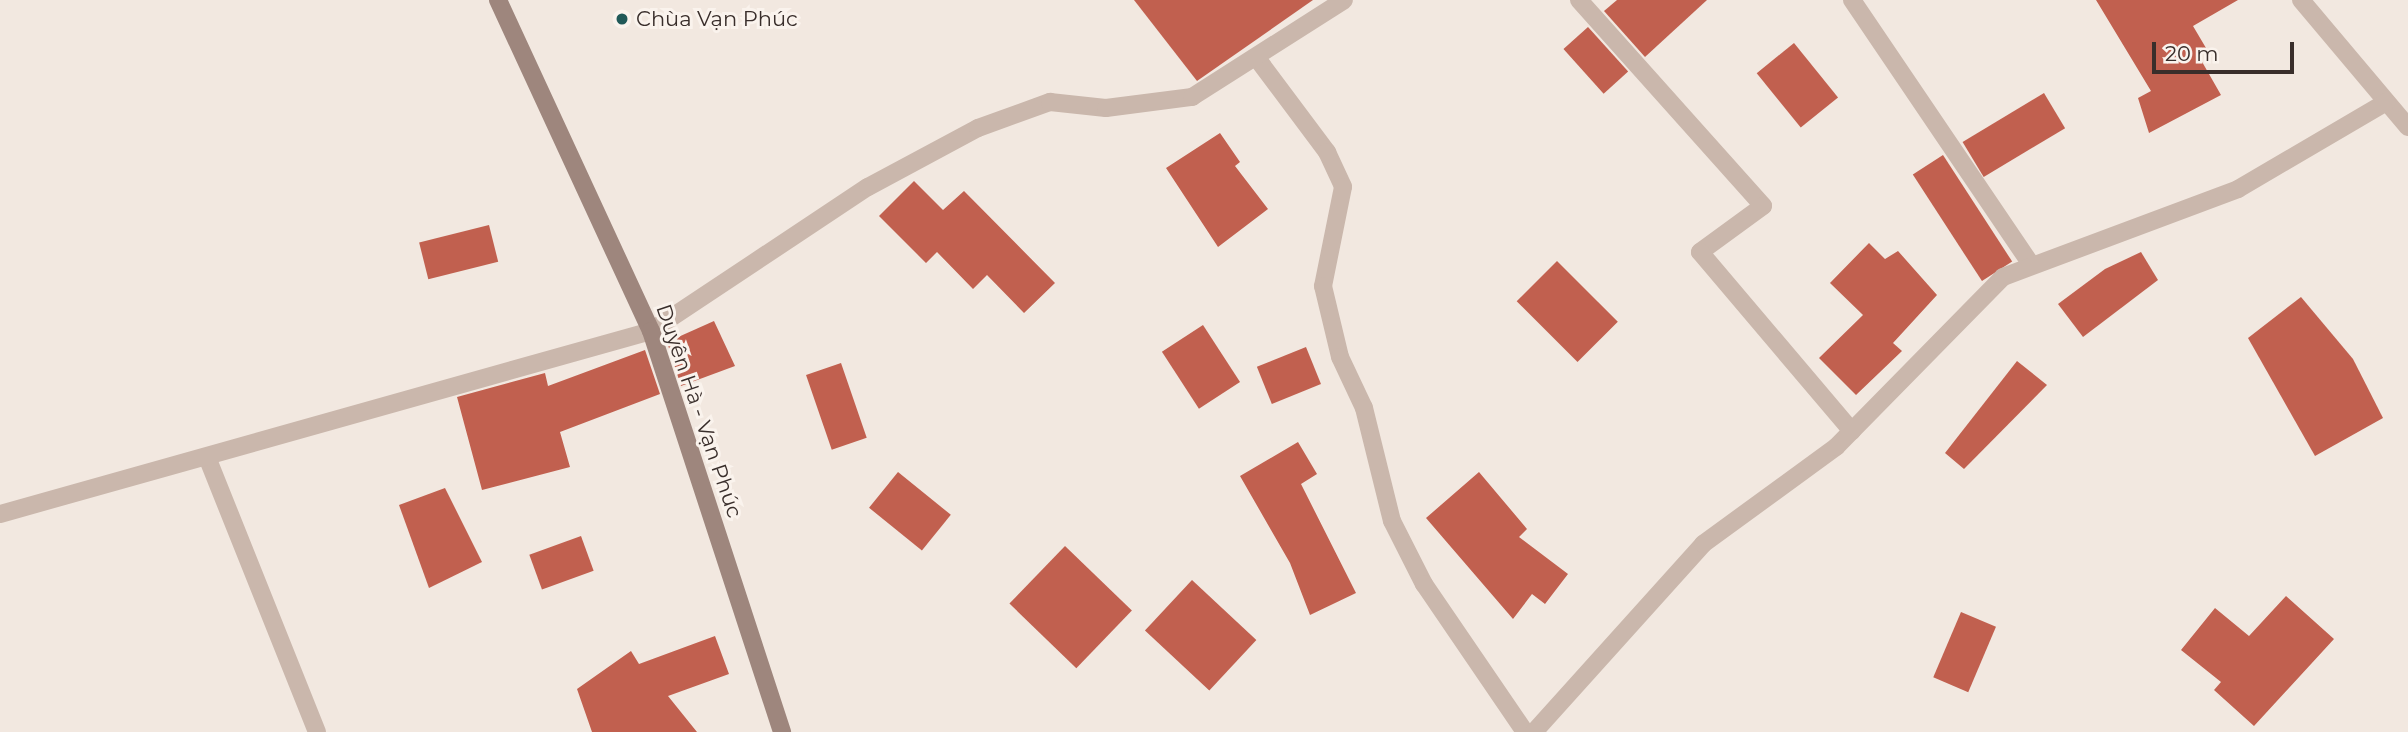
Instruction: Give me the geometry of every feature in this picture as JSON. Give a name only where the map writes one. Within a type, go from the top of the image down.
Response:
[{"type":"street","name":"Duyên Hà - Vạn Phúc","points":[[498,0],[651,331],[782,732]]},
{"type":"street","points":[[0,514],[651,331],[868,187],[978,128],[1049,102],[1106,108],[1163,104],[1192,97],[1344,0]]},
{"type":"street","points":[[1580,0],[1763,206],[1700,252],[1852,431]]},
{"type":"street","points":[[1852,0],[2030,263]]},
{"type":"street","points":[[2301,0],[2408,127]]},
{"type":"street","points":[[1256,58],[1327,152],[1343,187],[1323,286],[1340,358],[1364,408],[1392,521],[1424,584],[1525,732]]},
{"type":"street","points":[[1534,732],[1703,544],[1852,431],[2003,277],[2030,263],[2238,189],[2386,102]]},
{"type":"street","points":[[207,457],[317,732]]},
{"type":"building","points":[[1134,0],[1313,0],[1197,81]]},
{"type":"building","points":[[1617,0],[1707,0],[1645,57],[1604,11]]},
{"type":"building","points":[[2096,0],[2238,0],[2193,26],[2206,48],[2197,53],[2221,95],[2149,133],[2138,98],[2151,91]]},
{"type":"building","points":[[1588,27],[1628,72],[1604,94],[1563,49]]},
{"type":"building","points":[[1794,43],[1838,97],[1801,128],[1757,73]]},
{"type":"building","points":[[2044,93],[2065,128],[1984,177],[1963,142]]},
{"type":"building","points":[[1220,133],[1240,162],[1235,166],[1268,209],[1218,247],[1166,168]]},
{"type":"building","points":[[1943,155],[2012,262],[1982,281],[1913,175]]},
{"type":"building","points":[[914,181],[943,210],[964,191],[1055,283],[1024,313],[987,275],[973,289],[937,252],[926,263],[879,216]]},
{"type":"building","points":[[489,225],[498,262],[428,279],[419,242]]},
{"type":"building","points":[[1869,243],[1885,259],[1898,251],[1937,295],[1893,343],[1902,351],[1856,395],[1819,358],[1863,315],[1830,283]]},
{"type":"building","points":[[2141,252],[2158,280],[2083,337],[2058,304],[2105,269]]},
{"type":"building","points":[[1557,261],[1618,322],[1578,362],[1517,301]]},
{"type":"building","points":[[2301,297],[2353,359],[2383,418],[2315,456],[2248,338]]},
{"type":"building","points":[[714,321],[735,366],[681,386],[667,342]]},
{"type":"building","points":[[1203,325],[1240,382],[1199,409],[1162,352]]},
{"type":"building","points":[[1306,347],[1321,384],[1272,404],[1257,367]]},
{"type":"building","points":[[645,350],[660,394],[560,432],[570,467],[482,490],[457,397],[545,373],[548,386]]},
{"type":"building","points":[[2017,361],[2047,385],[1964,469],[1945,453]]},
{"type":"building","points":[[841,363],[867,438],[832,450],[806,375]]},
{"type":"building","points":[[1298,442],[1317,474],[1301,484],[1356,593],[1310,615],[1290,563],[1240,476]]},
{"type":"building","points":[[898,472],[951,515],[922,551],[869,508]]},
{"type":"building","points":[[1479,472],[1527,529],[1519,537],[1568,574],[1545,604],[1532,594],[1513,619],[1426,518]]},
{"type":"building","points":[[445,488],[482,562],[429,588],[399,505]]},
{"type":"building","points":[[581,536],[594,571],[542,590],[529,555]]},
{"type":"building","points":[[1065,546],[1132,611],[1076,668],[1009,604]]},
{"type":"building","points":[[1192,580],[1256,640],[1209,690],[1145,630]]},
{"type":"building","points":[[2286,596],[2334,639],[2254,726],[2214,690],[2221,682],[2181,650],[2215,608],[2249,636]]},
{"type":"building","points":[[1961,612],[1996,627],[1968,692],[1933,677]]},
{"type":"building","points":[[715,636],[729,674],[668,696],[697,732],[592,732],[577,689],[631,651],[639,664]]},
{"type":"place","name":"Chùa Vạn Phúc","points":[[622,19]]}]
